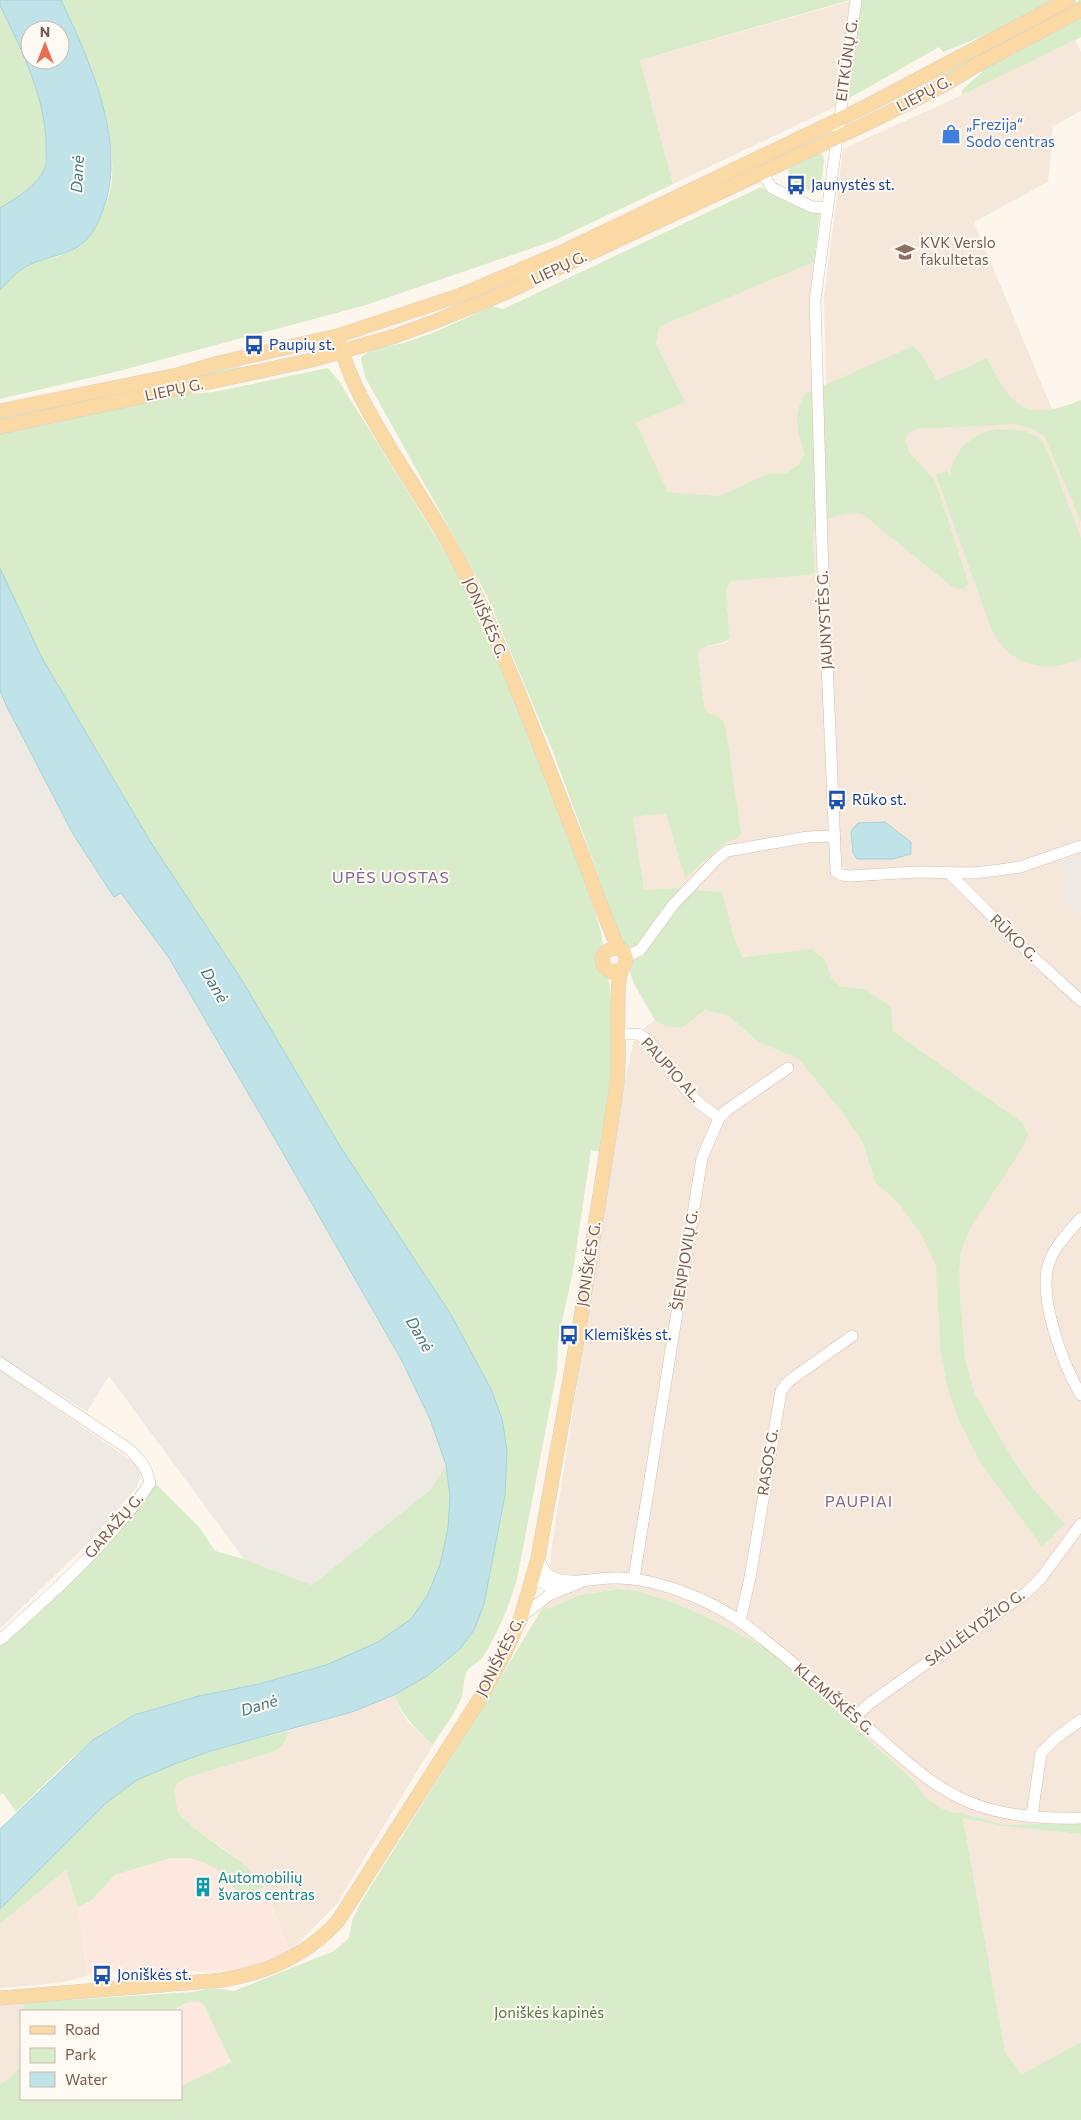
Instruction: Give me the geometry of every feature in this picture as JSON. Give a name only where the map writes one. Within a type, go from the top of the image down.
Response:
[{"type":"main road","name":"LIEPŲ G.","points":[[0,411],[177,375],[228,361],[338,336],[461,295],[560,253],[838,120],[1068,0]]},
{"type":"main road","name":"LIEPŲ G.","points":[[0,427],[274,369],[342,352],[395,336],[476,306],[836,139],[942,86],[977,65],[1081,10]]},
{"type":"main road","name":"JONIŠKĖS G.","points":[[0,1998],[196,1983],[244,1977],[293,1958],[313,1945],[333,1927],[347,1908],[479,1700],[504,1655],[521,1618],[538,1558],[583,1307],[617,1084],[619,1034],[616,959],[585,863],[524,706],[484,613],[454,552],[367,410],[342,352],[338,336]]},
{"type":"street","name":"EITKŪNŲ G.","points":[[838,120],[856,0]]},
{"type":"street","name":"JAUNYSTĖS G.","points":[[838,120],[815,300],[822,546],[836,872],[842,876],[917,872],[972,873],[1020,867],[1081,846]]},
{"type":"street","points":[[763,174],[772,188],[812,207],[826,208]]},
{"type":"street","points":[[616,959],[640,950],[673,905],[727,851],[808,838],[834,836]]},
{"type":"street","name":"RŪKO G.","points":[[949,873],[1030,954],[1081,1000]]},
{"type":"street","name":"PAUPIO AL.","points":[[619,1034],[638,1034],[649,1041],[686,1090],[699,1103],[719,1118]]},
{"type":"street","name":"ŠIENPJOVIŲ G.","points":[[634,1578],[702,1158],[719,1118],[726,1110],[788,1068]]},
{"type":"street","points":[[1081,1218],[1054,1251],[1048,1265],[1046,1278],[1048,1305],[1054,1327],[1072,1379],[1081,1395]]},
{"type":"street","name":"RASOS G.","points":[[740,1621],[750,1578],[781,1391],[789,1381],[852,1336]]},
{"type":"street","name":"GARAŽŲ G.","points":[[0,1363],[130,1450],[142,1461],[147,1469],[150,1483],[138,1501],[105,1540],[47,1598],[0,1640]]},
{"type":"street","name":"SAULĖLYDŽIO G.","points":[[855,1718],[870,1704],[1026,1593],[1041,1578],[1081,1524]]},
{"type":"street","points":[[538,1558],[545,1572],[552,1578]]},
{"type":"street","points":[[533,1578],[545,1586],[558,1590]]},
{"type":"street","name":"KLEMIŠKĖS G.","points":[[533,1578],[588,1580]]},
{"type":"street","name":"KLEMIŠKĖS G.","points":[[521,1618],[548,1595],[588,1580],[634,1578],[679,1592],[711,1605],[740,1621],[805,1673],[914,1768],[952,1794],[970,1803],[987,1807],[1032,1815],[1081,1818]]},
{"type":"street","points":[[1032,1815],[1042,1753],[1056,1738],[1081,1720]]},
{"type":"shaded area","points":[[850,1],[837,106],[673,184],[640,60]]},
{"type":"shaded area","points":[[1075,40],[1081,52],[1081,111],[1053,126],[1048,182],[974,222],[1052,409],[1037,412],[1017,404],[1001,385],[987,358],[937,380],[921,354],[913,346],[826,385],[824,297],[843,149],[962,95]]},
{"type":"shaded area","points":[[814,262],[810,302],[813,390],[797,424],[804,454],[799,464],[786,473],[768,474],[719,496],[668,492],[636,423],[685,402],[656,344],[659,327]]},
{"type":"shaded area","points":[[1015,424],[1032,429],[1044,436],[1081,522],[1081,853],[1059,861],[1068,878],[1064,899],[1081,914],[1081,1823],[1004,1825],[943,1809],[926,1798],[913,1780],[768,1649],[705,1616],[669,1601],[638,1591],[618,1589],[579,1595],[548,1609],[546,1606],[552,1545],[622,1095],[635,1035],[655,1020],[665,1026],[682,1028],[705,1010],[729,1016],[758,1042],[800,1059],[841,1111],[863,1143],[875,1182],[899,1204],[922,1236],[936,1266],[940,1349],[947,1387],[959,1421],[980,1462],[1042,1546],[1065,1524],[1032,1487],[1012,1458],[975,1394],[965,1359],[959,1279],[961,1251],[1022,1122],[893,1031],[864,989],[840,986],[831,977],[824,960],[811,949],[742,957],[734,937],[722,892],[675,888],[644,890],[633,817],[666,812],[685,877],[722,845],[736,839],[723,720],[705,710],[698,655],[699,651],[704,647],[726,643],[730,638],[726,591],[731,581],[810,575],[815,572],[813,534],[815,526],[832,517],[848,513],[862,514],[952,587],[969,584],[935,480],[909,452],[906,441],[908,434],[916,429]]},
{"type":"shaded area","points":[[0,691],[73,835],[114,896],[121,893],[169,958],[402,1361],[430,1419],[446,1465],[431,1489],[312,1585],[244,1559],[109,1376],[87,1412],[0,1357]]},
{"type":"shaded area","points":[[1081,853],[1081,914],[1064,899],[1068,878],[1059,861]]},
{"type":"shaded area","points":[[0,1370],[132,1461],[140,1467],[141,1475],[137,1487],[91,1540],[0,1629]]},
{"type":"shaded area","points":[[394,1695],[408,1722],[433,1745],[336,1905],[290,1951],[264,1887],[227,1851],[193,1827],[178,1813],[174,1789],[179,1782],[189,1777],[276,1751],[288,1738],[288,1731],[352,1712]]},
{"type":"shaded area","points":[[963,1817],[1004,1826],[1081,1834],[1081,2042],[1022,2074],[1005,2052]]},
{"type":"shaded area","points":[[171,1858],[188,1858],[203,1862],[219,1871],[230,1881],[240,1898],[264,1887],[290,1951],[247,1968],[230,1971],[203,1972],[183,1970],[126,1974],[120,1971],[99,1972],[87,1976],[78,1908],[92,1900],[115,1875]]},
{"type":"shaded area","points":[[66,1870],[78,1908],[87,1976],[59,1983],[0,1988],[0,1924]]},
{"type":"shaded area","points":[[192,2001],[200,2001],[204,2004],[231,2062],[182,2086],[182,2010],[174,2010]]},
{"type":"shaded area","points":[[23,2003],[25,2010],[20,2010],[20,2067],[11,2077],[0,2084],[0,2005]]},
{"type":"green space","points":[[61,0],[850,0],[640,60],[673,184],[553,241],[366,305],[115,372],[0,399],[0,290],[27,265],[68,252],[104,208],[112,182],[112,157],[101,100],[92,72]]},
{"type":"green space","points":[[859,0],[1053,0],[991,33],[943,52],[939,47],[846,100]]},
{"type":"green space","points":[[1081,0],[1081,3],[887,107],[968,60]]},
{"type":"green space","points":[[0,5],[20,47],[20,70],[29,70],[38,95],[46,134],[46,166],[37,181],[19,196],[0,208]]},
{"type":"green space","points":[[1081,17],[1081,37],[962,95],[962,90],[982,72],[981,69]]},
{"type":"green space","points":[[818,153],[823,155],[824,162],[820,190],[814,193],[794,182],[788,169]]},
{"type":"green space","points":[[761,187],[789,203],[820,212],[814,262],[659,327],[656,344],[685,402],[636,423],[668,492],[719,496],[768,474],[786,473],[799,464],[804,454],[798,430],[797,416],[801,401],[806,393],[913,346],[921,354],[937,380],[987,358],[1004,388],[1022,406],[1033,410],[1046,410],[1062,407],[1081,400],[1081,522],[1044,436],[1032,429],[1015,424],[916,429],[908,434],[906,441],[909,452],[935,480],[969,584],[963,589],[952,587],[862,514],[838,516],[815,526],[813,534],[815,572],[810,575],[731,581],[726,591],[730,638],[704,648],[698,655],[705,710],[723,720],[726,729],[741,834],[736,839],[722,845],[685,878],[666,813],[633,817],[644,890],[675,888],[722,892],[734,937],[742,957],[811,949],[825,960],[831,977],[840,986],[864,989],[891,1006],[893,1031],[1022,1122],[1028,1134],[1023,1147],[972,1225],[961,1251],[959,1279],[965,1359],[975,1394],[1012,1458],[1032,1487],[1065,1524],[1042,1547],[980,1462],[959,1421],[947,1387],[940,1349],[936,1266],[922,1236],[899,1204],[875,1182],[863,1143],[841,1111],[799,1059],[758,1042],[729,1016],[705,1010],[682,1028],[665,1026],[655,1020],[634,984],[595,866],[553,752],[487,596],[365,377],[361,358],[371,349],[404,343],[433,333],[492,306],[503,309]]},
{"type":"green space","points":[[240,366],[241,369],[0,422],[0,418]]},
{"type":"green space","points":[[328,368],[339,381],[465,584],[486,630],[544,772],[592,902],[601,932],[610,990],[614,1037],[614,1063],[601,1152],[591,1150],[573,1271],[558,1341],[557,1371],[517,1579],[507,1610],[494,1638],[483,1657],[466,1673],[461,1699],[433,1745],[406,1716],[394,1695],[427,1676],[474,1630],[484,1604],[505,1495],[491,1389],[450,1313],[340,1146],[240,977],[150,841],[42,658],[0,568],[0,433],[165,396],[214,392]]},
{"type":"green space","points":[[997,429],[1025,431],[1040,438],[1048,452],[1081,538],[1081,658],[1062,665],[1041,666],[1031,664],[1012,655],[1000,644],[991,628],[936,475],[947,471],[950,475],[956,457],[966,444],[980,434]]},
{"type":"green space","points":[[446,1465],[450,1510],[449,1526],[442,1560],[429,1593],[421,1607],[412,1619],[401,1628],[326,1666],[279,1679],[183,1700],[120,1722],[88,1745],[16,1812],[3,1793],[0,1795],[0,1646],[29,1620],[154,1482],[199,1527],[215,1551],[244,1559],[312,1585],[431,1489]]},
{"type":"green space","name":"Joniškės kapinės","points":[[618,1589],[638,1591],[705,1616],[768,1649],[913,1780],[926,1798],[943,1809],[1004,1825],[1081,1823],[1081,1834],[1004,1826],[963,1818],[1005,2052],[1022,2074],[1081,2042],[1081,2120],[0,2120],[0,2084],[11,2077],[20,2067],[20,2100],[182,2100],[182,2086],[231,2062],[204,2005],[200,2002],[188,2003],[174,2010],[25,2010],[23,2003],[192,1992],[213,1988],[234,1991],[334,1951],[349,1938],[352,1921],[361,1902],[483,1707],[541,1610],[546,1606],[548,1609],[579,1595]]},
{"type":"green space","points":[[288,1731],[283,1745],[276,1751],[189,1777],[179,1782],[174,1789],[178,1813],[193,1827],[247,1867],[264,1887],[240,1898],[230,1881],[219,1871],[203,1862],[188,1858],[171,1858],[115,1875],[92,1900],[78,1908],[66,1870],[0,1924],[0,1909],[106,1803],[137,1780],[211,1751]]},
{"type":"water","name":"Danė","points":[[0,0],[61,0],[84,50],[103,107],[109,135],[111,164],[108,191],[94,231],[89,237],[72,250],[27,266],[14,275],[0,290],[0,208],[19,196],[37,181],[46,166],[46,134],[43,114],[29,70],[70,70],[70,20],[20,20],[20,47],[0,5]]},
{"type":"water","name":"Danė","points":[[0,568],[42,658],[150,841],[240,977],[340,1146],[450,1313],[491,1389],[502,1419],[507,1450],[505,1495],[484,1604],[474,1630],[460,1649],[427,1676],[394,1695],[352,1712],[211,1751],[137,1780],[106,1803],[0,1909],[0,1829],[93,1740],[134,1715],[199,1696],[259,1684],[326,1665],[378,1642],[411,1619],[427,1596],[440,1565],[448,1528],[450,1496],[446,1465],[430,1419],[402,1361],[169,958],[121,893],[114,897],[73,834],[7,707],[0,691]]},
{"type":"water","points":[[885,822],[911,842],[911,854],[893,859],[857,859],[853,853],[851,831],[858,823]]},
{"type":"place","name":"„Frezija“ Sodo centras","points":[[951,134]]},
{"type":"place","name":"Jaunystės st.","points":[[796,185]]},
{"type":"place","name":"KVK Verslo fakultetas","points":[[905,252]]},
{"type":"place","name":"Paupių st.","points":[[254,345]]},
{"type":"place","name":"Rūko st.","points":[[837,800]]},
{"type":"place","name":"Klemiškės st.","points":[[569,1335]]},
{"type":"place","name":"Automobilių švaros centras","points":[[203,1887]]},
{"type":"place","name":"Joniškės st.","points":[[102,1975]]},
{"type":"district","name":"UPĖS UOSTAS","points":[[391,877]]},
{"type":"district","name":"PAUPIAI","points":[[859,1501]]}]
